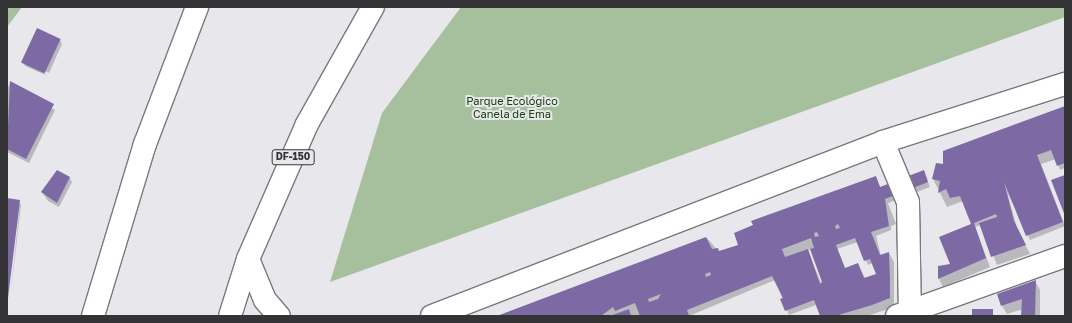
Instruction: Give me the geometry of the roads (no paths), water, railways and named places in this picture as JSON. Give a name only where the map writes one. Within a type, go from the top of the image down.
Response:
[{"type":"street","points":[[93,316],[145,144],[197,7]]},
{"type":"street","name":"DF-150","points":[[230,316],[248,259],[307,124],[373,7]]},
{"type":"street","points":[[432,316],[883,142],[1065,84]]},
{"type":"street","points":[[883,142],[908,202],[906,314],[1065,256]]},
{"type":"street","points":[[248,259],[265,300],[279,316]]},
{"type":"park label","name":"Parque Ecológico Canela de Ema","points":[[512,108]]}]
